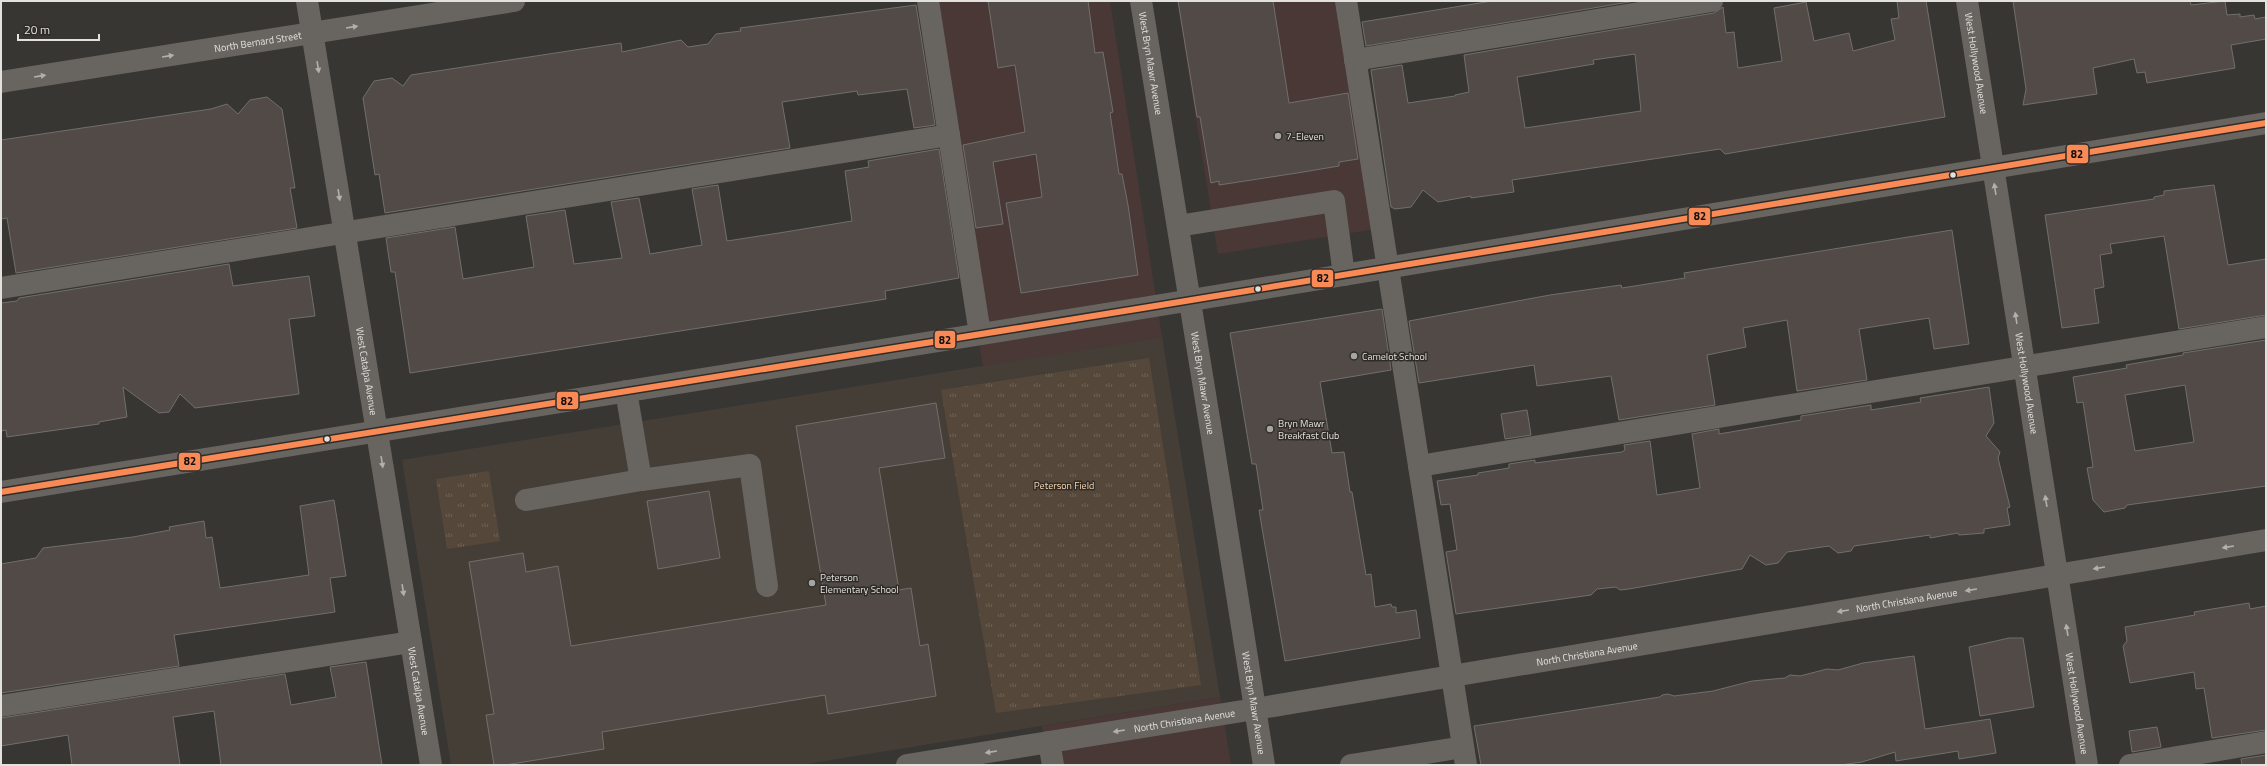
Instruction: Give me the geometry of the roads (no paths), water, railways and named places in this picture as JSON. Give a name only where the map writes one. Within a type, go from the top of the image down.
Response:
[{"type":"street","name":"West Catalpa Avenue","points":[[307,1],[431,765]]},
{"type":"street","name":"North Bernard Street","points":[[1,82],[514,1]]},
{"type":"street","points":[[928,1],[980,334]]},
{"type":"street","name":"West Bryn Mawr Avenue","points":[[1141,1],[1264,765]]},
{"type":"street","points":[[1346,1],[1466,765]]},
{"type":"street","points":[[1355,60],[1712,1]]},
{"type":"street","name":"West Hollywood Avenue","points":[[1967,1],[1992,168],[2058,575],[2087,765]]},
{"type":"street","points":[[1,492],[1388,268],[2266,123]]},
{"type":"street","points":[[1,288],[949,135]]},
{"type":"street","points":[[1178,226],[1334,201],[1344,275]]},
{"type":"street","points":[[1419,466],[2266,327]]},
{"type":"street","points":[[626,391],[641,480]]},
{"type":"street","points":[[526,500],[641,480],[750,465],[767,586]]},
{"type":"street","name":"North Christiana Avenue","points":[[907,765],[1255,709],[2266,540]]},
{"type":"street","points":[[1,706],[411,642]]},
{"type":"street","points":[[1049,742],[1053,765]]},
{"type":"street","points":[[2130,765],[2266,742]]},
{"type":"street","points":[[1351,765],[1451,749]]},
{"type":"place","name":"7-Eleven","points":[[1278,136]]},
{"type":"place","name":"Camelot School","points":[[1354,356]]},
{"type":"place","name":"Bryn Mawr Breakfast Club","points":[[1270,429]]},
{"type":"place","name":"Peterson Elementary School","points":[[812,583]]},
{"type":"park label","name":"Peterson Field","points":[[1064,485]]}]
